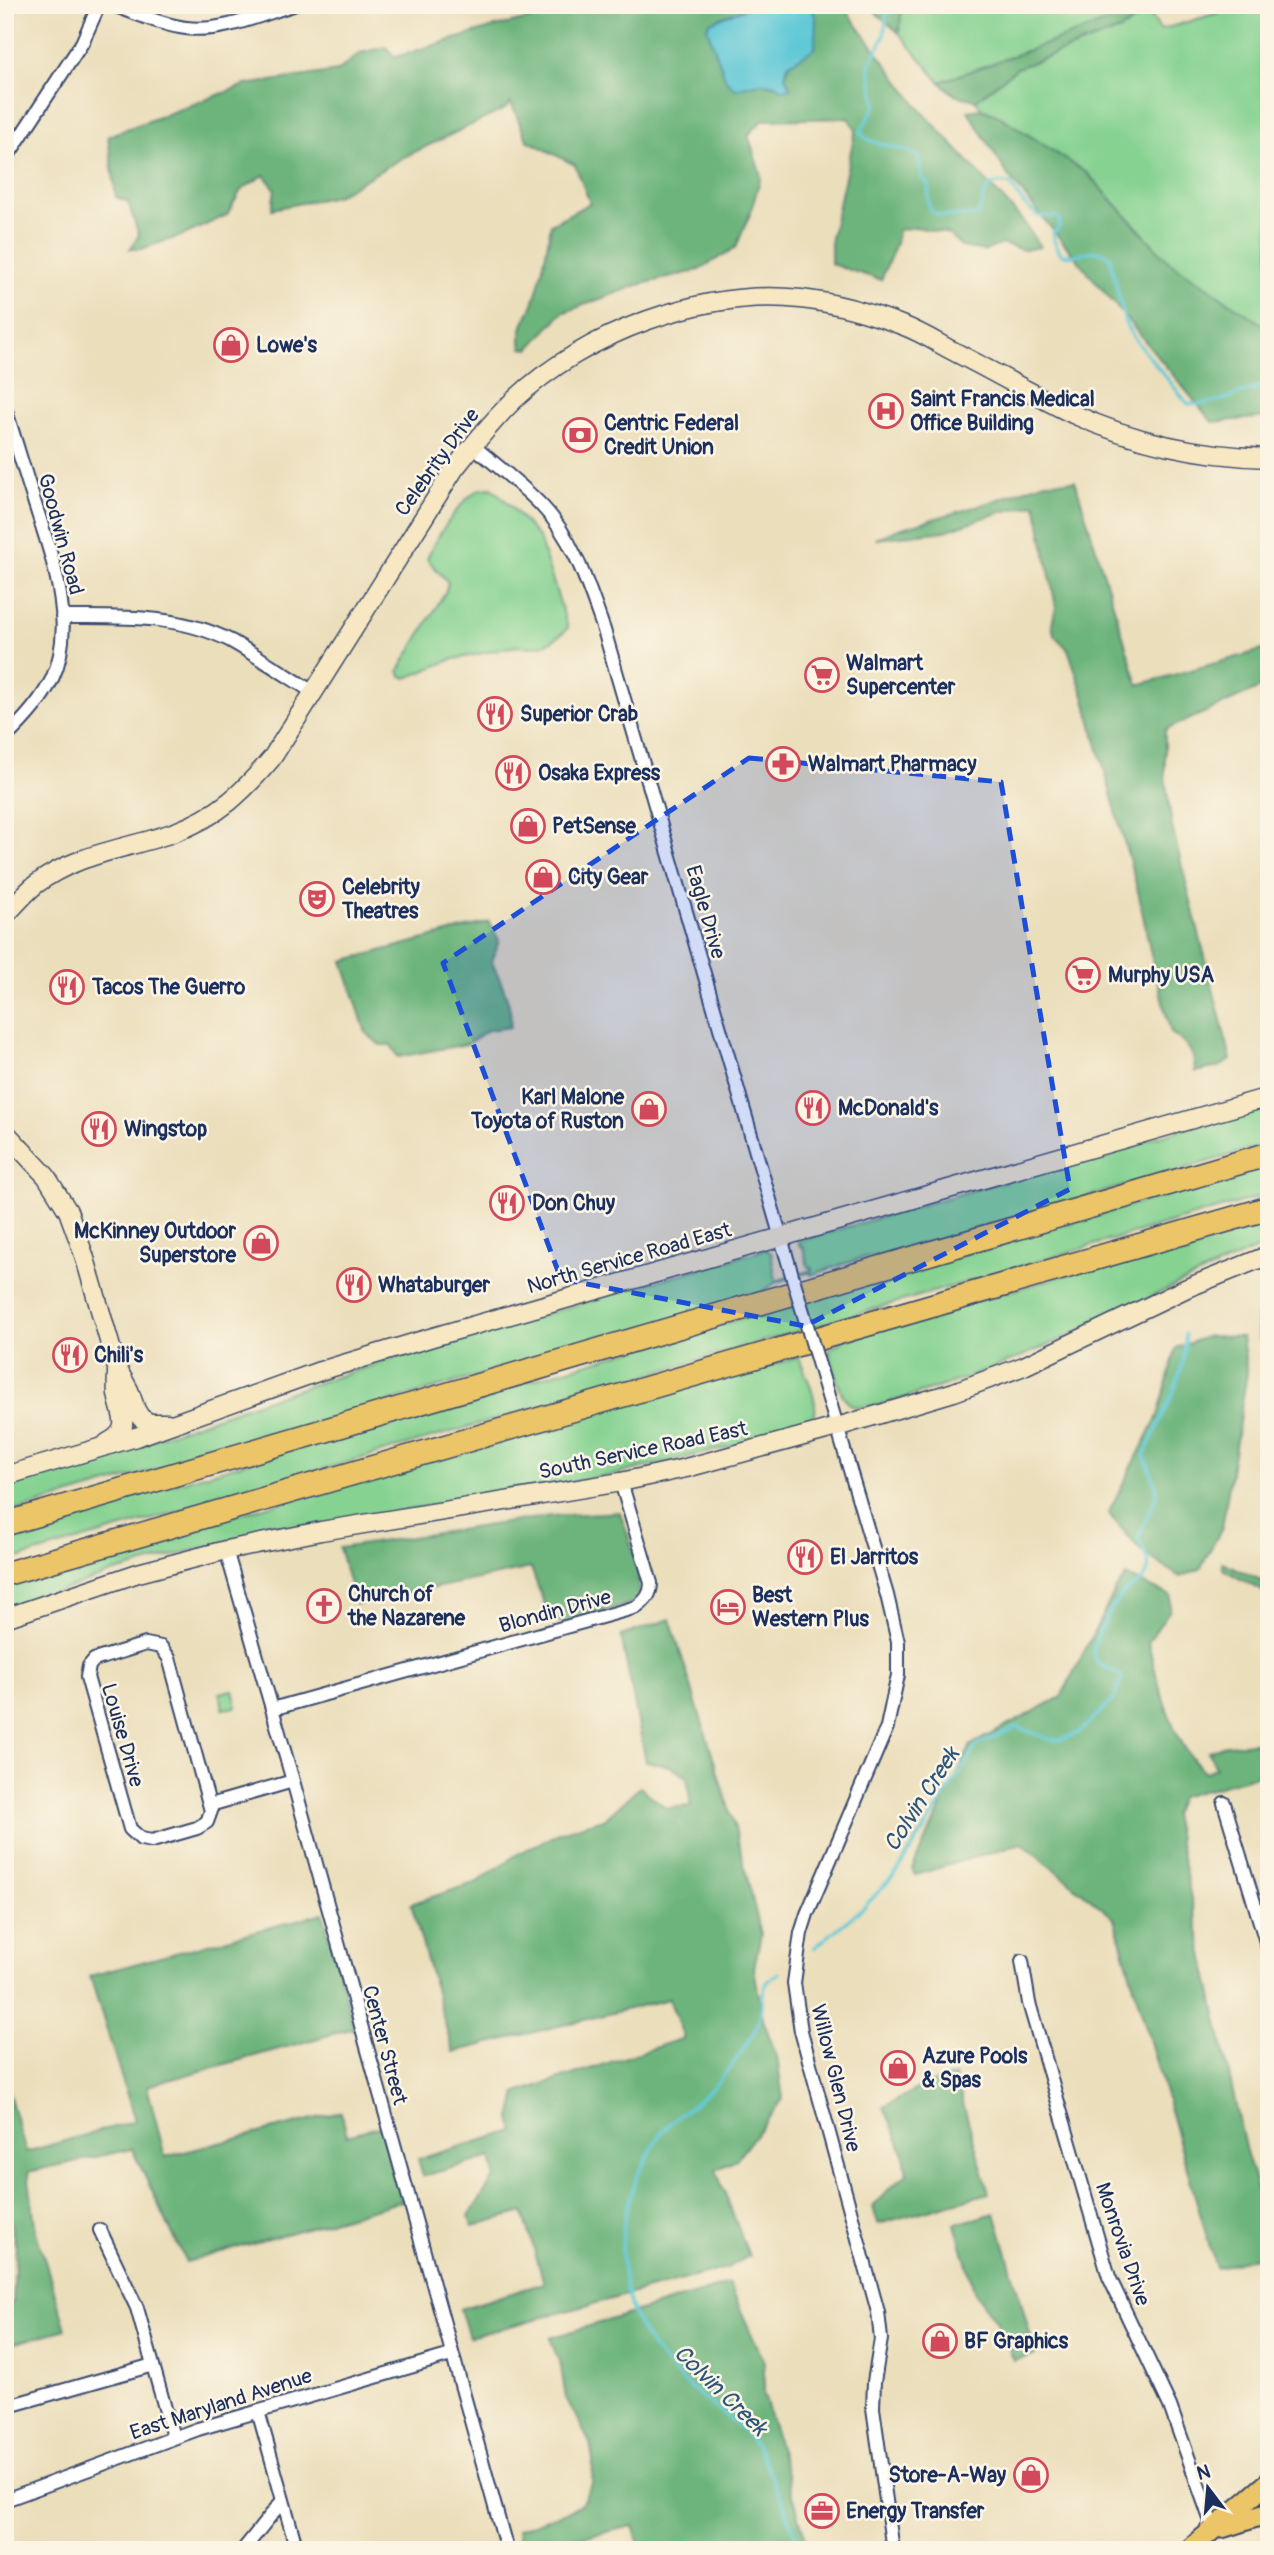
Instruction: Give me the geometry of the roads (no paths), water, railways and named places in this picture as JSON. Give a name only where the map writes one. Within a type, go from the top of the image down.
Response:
[{"type":"highway","points":[[5,1524],[1269,1154]]},
{"type":"highway","points":[[5,1574],[1269,1208]]},
{"type":"main road","name":"Celebrity Drive","points":[[5,916],[35,885],[64,867],[80,859],[176,831],[211,814],[241,793],[272,758],[455,468],[488,426],[516,398],[552,370],[604,339],[655,317],[703,305],[754,299],[800,299],[856,310],[906,327],[1075,414],[1129,435],[1190,450],[1235,457],[1269,458]]},
{"type":"main road","name":"North Service Road East","points":[[5,1476],[97,1449],[320,1371],[783,1247],[1027,1165],[1269,1097]]},
{"type":"main road","points":[[5,1132],[46,1177],[68,1211],[84,1255],[117,1368],[141,1418],[150,1423],[180,1421]]},
{"type":"main road","name":"South Service Road East","points":[[5,1618],[138,1573],[226,1550],[321,1531],[621,1482],[686,1468],[837,1427],[954,1392],[1024,1366],[1187,1288],[1269,1255]]},
{"type":"main road","points":[[97,1449],[118,1436],[123,1427],[117,1394],[117,1368]]},
{"type":"main road","points":[[1189,2550],[1269,2482]]},
{"type":"main road","points":[[1214,2530],[1269,2513]]},
{"type":"street","points":[[5,160],[82,43],[99,5]]},
{"type":"street","points":[[112,5],[173,26],[200,29],[217,27],[293,5]]},
{"type":"street","points":[[5,120],[13,146]]},
{"type":"street","name":"Goodwin Road","points":[[5,408],[55,574],[62,617],[61,653],[52,679],[40,700],[5,738]]},
{"type":"street","name":"Eagle Drive","points":[[473,446],[542,506],[577,560],[591,593],[611,653],[837,1427]]},
{"type":"street","points":[[62,617],[165,620],[199,629],[229,641],[313,692]]},
{"type":"street","name":"Willow Glen Drive","points":[[837,1427],[887,1595],[898,1642],[899,1664],[895,1697],[887,1727],[804,1924],[796,1958],[794,1983],[801,2031],[878,2312],[881,2339],[873,2408],[893,2550]]},
{"type":"street","name":"Blondin Drive","points":[[272,1709],[637,1607],[651,1591],[651,1583],[621,1482]]},
{"type":"street","name":"Center Street","points":[[226,1550],[507,2550]]},
{"type":"street","name":"Louise Drive","points":[[146,1644],[164,1649],[169,1658],[210,1805],[209,1819],[197,1828],[152,1841],[141,1839],[132,1832],[88,1682],[91,1662],[146,1644]]},
{"type":"street","points":[[210,1805],[293,1781]]},
{"type":"street","points":[[1224,1803],[1269,1952]]},
{"type":"street","name":"Monrovia Drive","points":[[1022,1961],[1029,2003],[1109,2277],[1170,2406],[1214,2530]]},
{"type":"street","points":[[100,2230],[137,2308],[173,2437]]},
{"type":"street","name":"East Maryland Avenue","points":[[5,2500],[173,2437],[451,2355]]},
{"type":"street","points":[[5,2407],[153,2365]]},
{"type":"street","points":[[258,2411],[296,2550]]},
{"type":"street","points":[[243,2550],[283,2500]]},
{"type":"water","points":[[754,5],[812,7],[816,20],[815,48],[788,65],[785,76],[791,88],[783,90],[766,83],[735,89],[726,80],[707,28],[710,22]]},
{"type":"waterway","name":"Colvin Creek","points":[[888,5],[884,36],[869,66],[876,104],[860,133],[873,142],[904,150],[918,157],[922,178],[929,186],[929,207],[934,214],[977,215],[989,187],[993,184],[1010,184],[1024,204],[1038,216],[1060,219],[1059,227],[1053,233],[1061,254],[1098,251],[1110,258],[1125,323],[1134,338],[1188,404],[1219,401],[1269,384]]},
{"type":"waterway","name":"Colvin Creek","points":[[814,1948],[865,1906],[897,1872],[977,1745],[1017,1727],[1051,1740],[1060,1740],[1078,1733],[1114,1699],[1122,1677],[1097,1662],[1095,1645],[1107,1616],[1118,1600],[1147,1573],[1148,1561],[1138,1538],[1156,1497],[1157,1488],[1144,1455],[1178,1380],[1185,1349],[1185,1334]]},
{"type":"waterway","name":"Colvin Creek","points":[[779,1973],[764,1989],[758,2023],[739,2055],[716,2084],[676,2118],[653,2146],[635,2183],[628,2205],[622,2251],[628,2298],[647,2340],[678,2376],[731,2420],[757,2447],[801,2550]]},
{"type":"place","name":"Lowe's","points":[[231,345]]},
{"type":"place","name":"Saint Francis Medical Office Building","points":[[886,411]]},
{"type":"place","name":"Centric Federal Credit Union","points":[[580,435]]},
{"type":"place","name":"Walmart Supercenter","points":[[822,675]]},
{"type":"place","name":"Superior Crab","points":[[495,714]]},
{"type":"place","name":"Walmart Pharmacy","points":[[783,764]]},
{"type":"place","name":"Osaka Express","points":[[513,773]]},
{"type":"place","name":"PetSense","points":[[528,826]]},
{"type":"place","name":"City Gear","points":[[543,877]]},
{"type":"place","name":"Celebrity Theatres","points":[[317,899]]},
{"type":"place","name":"Murphy USA","points":[[1083,975]]},
{"type":"place","name":"Tacos The Guerro","points":[[67,987]]},
{"type":"place","name":"McDonald's","points":[[813,1108]]},
{"type":"place","name":"Karl Malone Toyota of Ruston","points":[[649,1109]]},
{"type":"place","name":"Wingstop","points":[[99,1129]]},
{"type":"place","name":"Don Chuy","points":[[507,1203]]},
{"type":"place","name":"McKinney Outdoor Superstore","points":[[261,1243]]},
{"type":"place","name":"Whataburger","points":[[354,1285]]},
{"type":"place","name":"Chili's","points":[[70,1355]]},
{"type":"place","name":"El Jarritos","points":[[805,1557]]},
{"type":"place","name":"Church of the Nazarene","points":[[324,1606]]},
{"type":"place","name":"Best Western Plus","points":[[728,1607]]},
{"type":"place","name":"Azure Pools & Spas","points":[[898,2068]]},
{"type":"place","name":"BF Graphics","points":[[940,2341]]},
{"type":"place","name":"Store-A-Way","points":[[1031,2475]]},
{"type":"place","name":"Energy Transfer","points":[[822,2511]]}]
